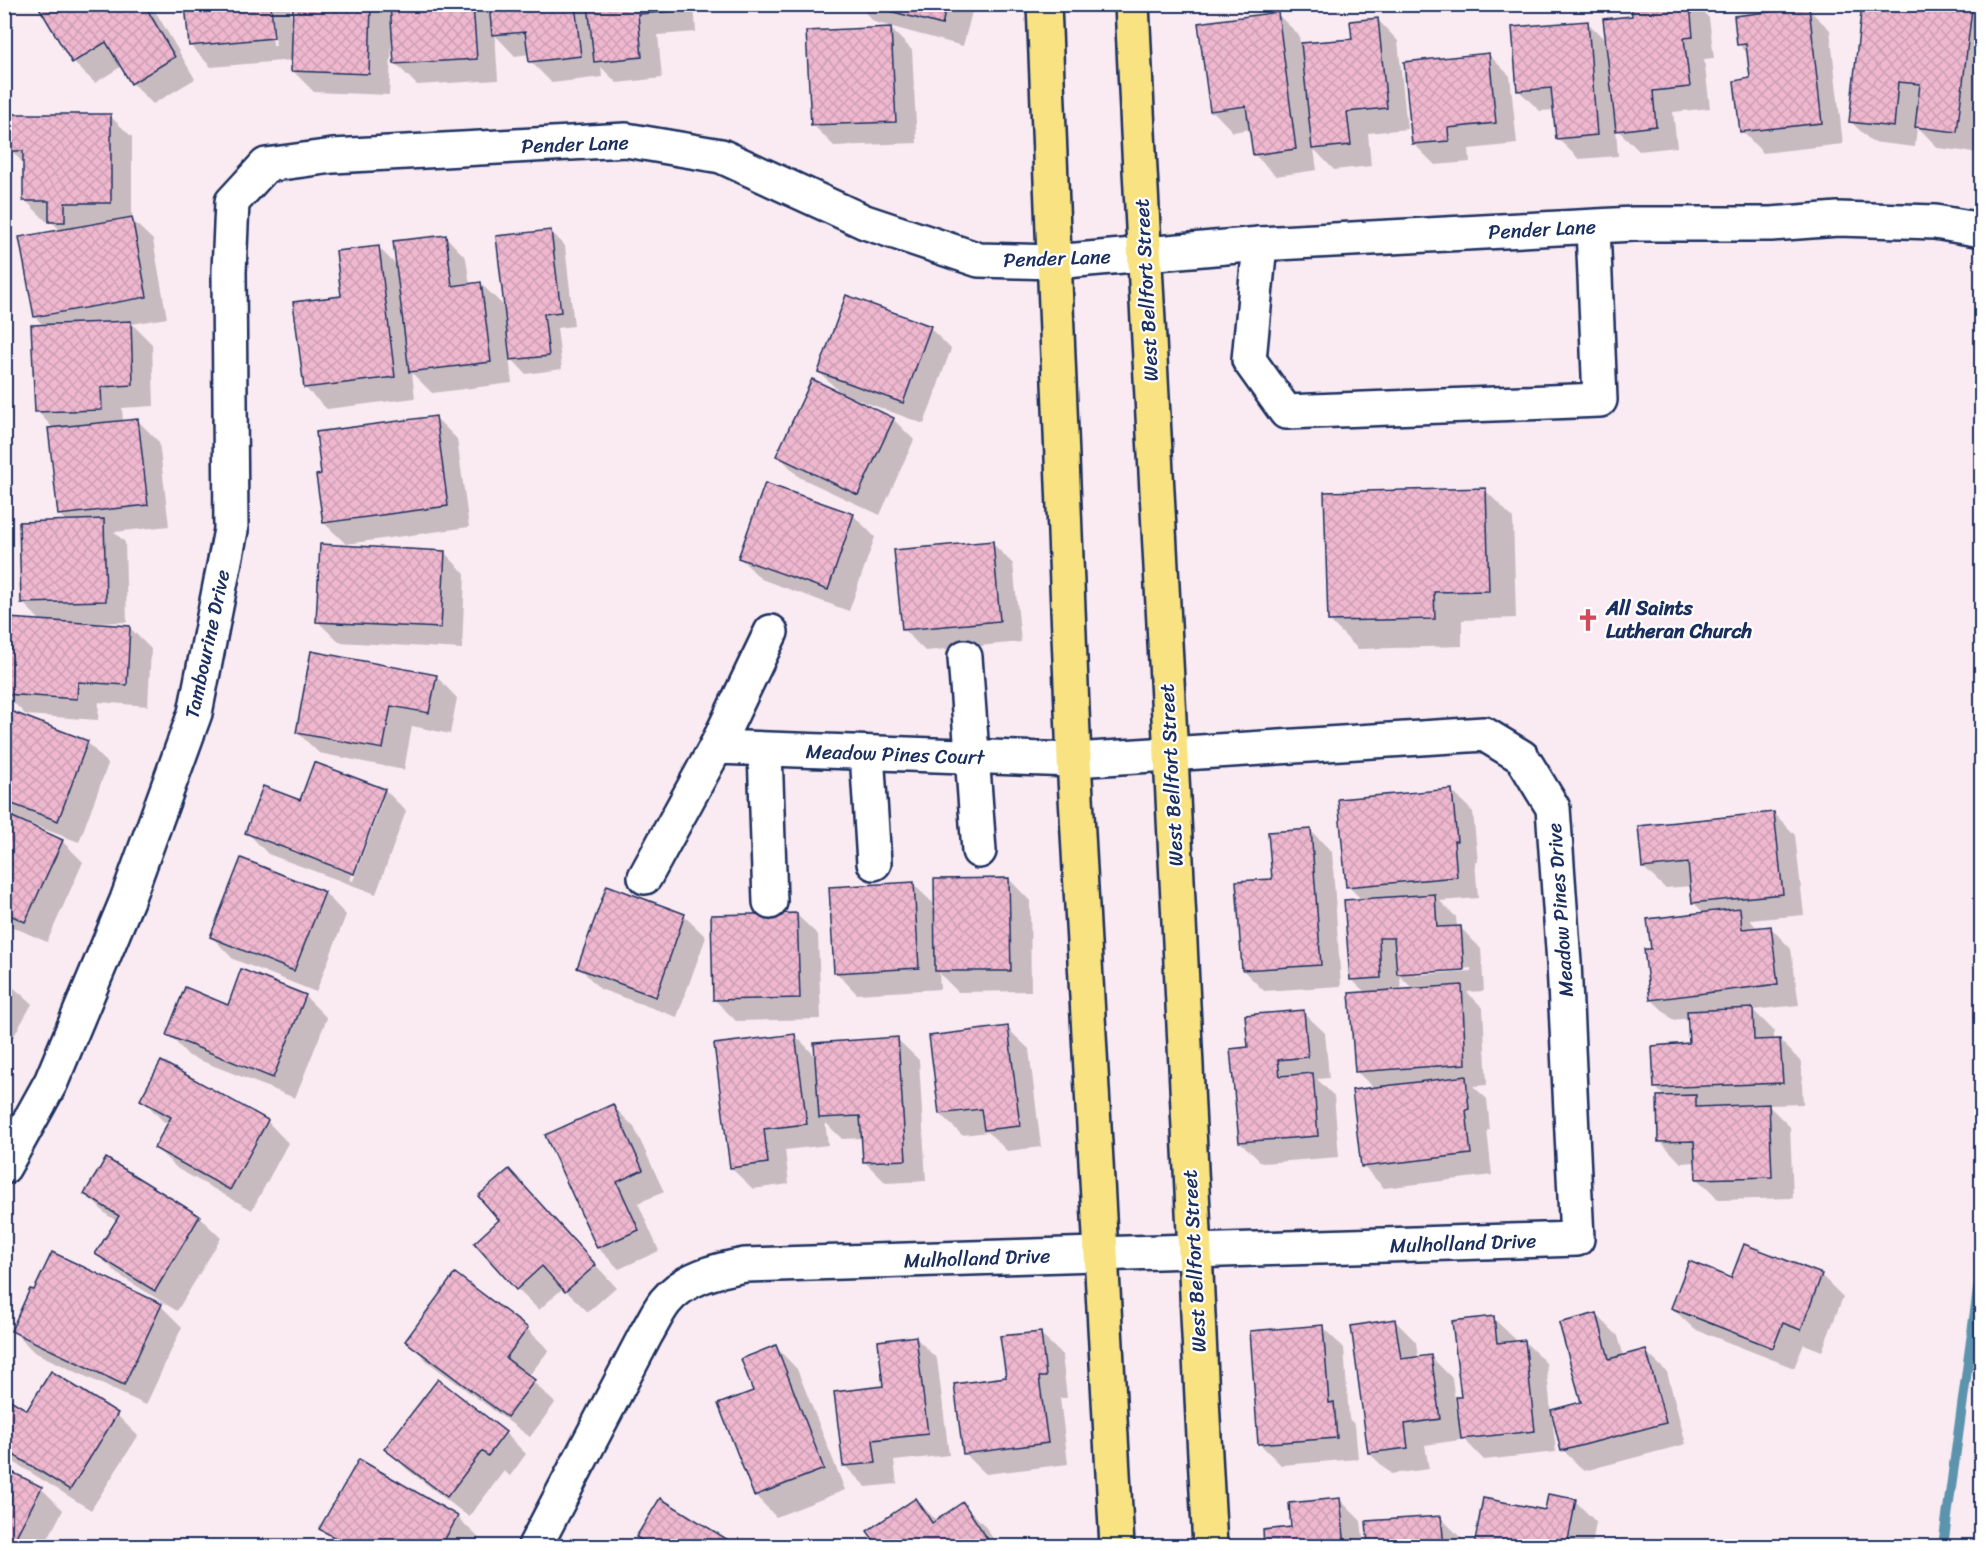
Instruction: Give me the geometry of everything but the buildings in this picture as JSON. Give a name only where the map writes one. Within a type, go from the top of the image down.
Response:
[{"type":"main road","points":[[1044,4],[1074,760],[1117,1546]]},
{"type":"main road","name":"West Bellfort Street","points":[[1132,4],[1143,254],[1171,754],[1193,1252],[1210,1546]]},
{"type":"street","name":"Pender Lane","points":[[333,156],[626,140],[721,156],[865,222],[979,260],[1054,262],[1260,244],[1633,224],[1771,224],[1839,219],[1935,222],[1982,230]]},
{"type":"street","name":"Tambourine Drive","points":[[4,1167],[51,1082],[127,900],[195,713],[231,530],[232,202],[266,165],[333,156]]},
{"type":"street","points":[[1260,244],[1249,360],[1286,412],[1600,400],[1593,227]]},
{"type":"street","points":[[645,877],[716,747],[771,632]]},
{"type":"street","points":[[965,657],[979,851]]},
{"type":"street","name":"Meadow Pines Drive","points":[[1074,760],[1484,734],[1522,757],[1553,808],[1564,963],[1576,1239]]},
{"type":"street","name":"Meadow Pines Court","points":[[716,747],[1074,760]]},
{"type":"street","points":[[765,750],[770,902]]},
{"type":"street","points":[[867,753],[874,863]]},
{"type":"street","name":"Mulholland Drive","points":[[535,1546],[666,1301],[691,1281],[714,1271],[745,1264],[1576,1239]]},
{"type":"waterway","points":[[1943,1546],[1982,1260]]},
{"type":"place","name":"All Saints Lutheran Church","points":[[1588,620]]}]
